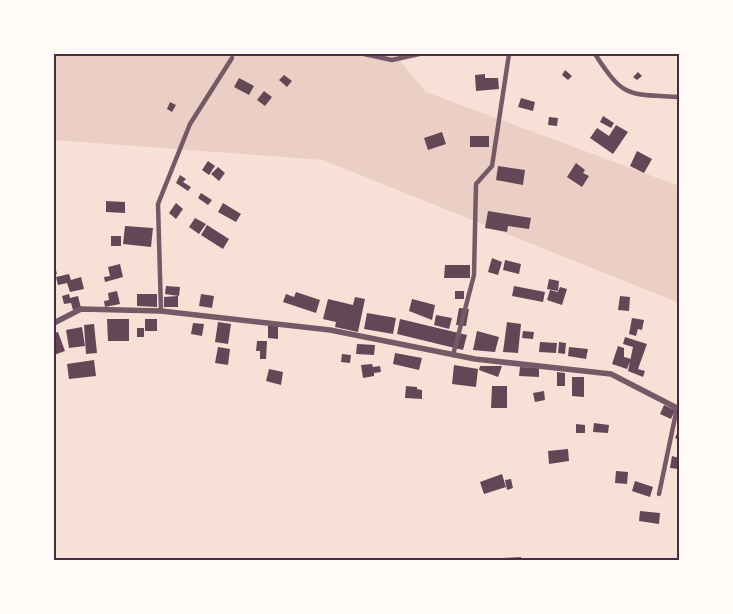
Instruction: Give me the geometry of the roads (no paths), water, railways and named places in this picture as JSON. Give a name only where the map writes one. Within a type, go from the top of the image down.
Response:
[{"type":"street","points":[[364,54],[392,60],[419,54]]},
{"type":"street","points":[[453,354],[474,275],[476,184],[492,166],[509,54]]},
{"type":"street","points":[[595,54],[612,81],[631,94],[679,97]]},
{"type":"street","points":[[160,311],[158,204],[190,124],[232,58]]},
{"type":"street","points":[[54,323],[81,309],[160,311],[330,330],[475,359],[611,374],[678,408],[660,494]]}]
